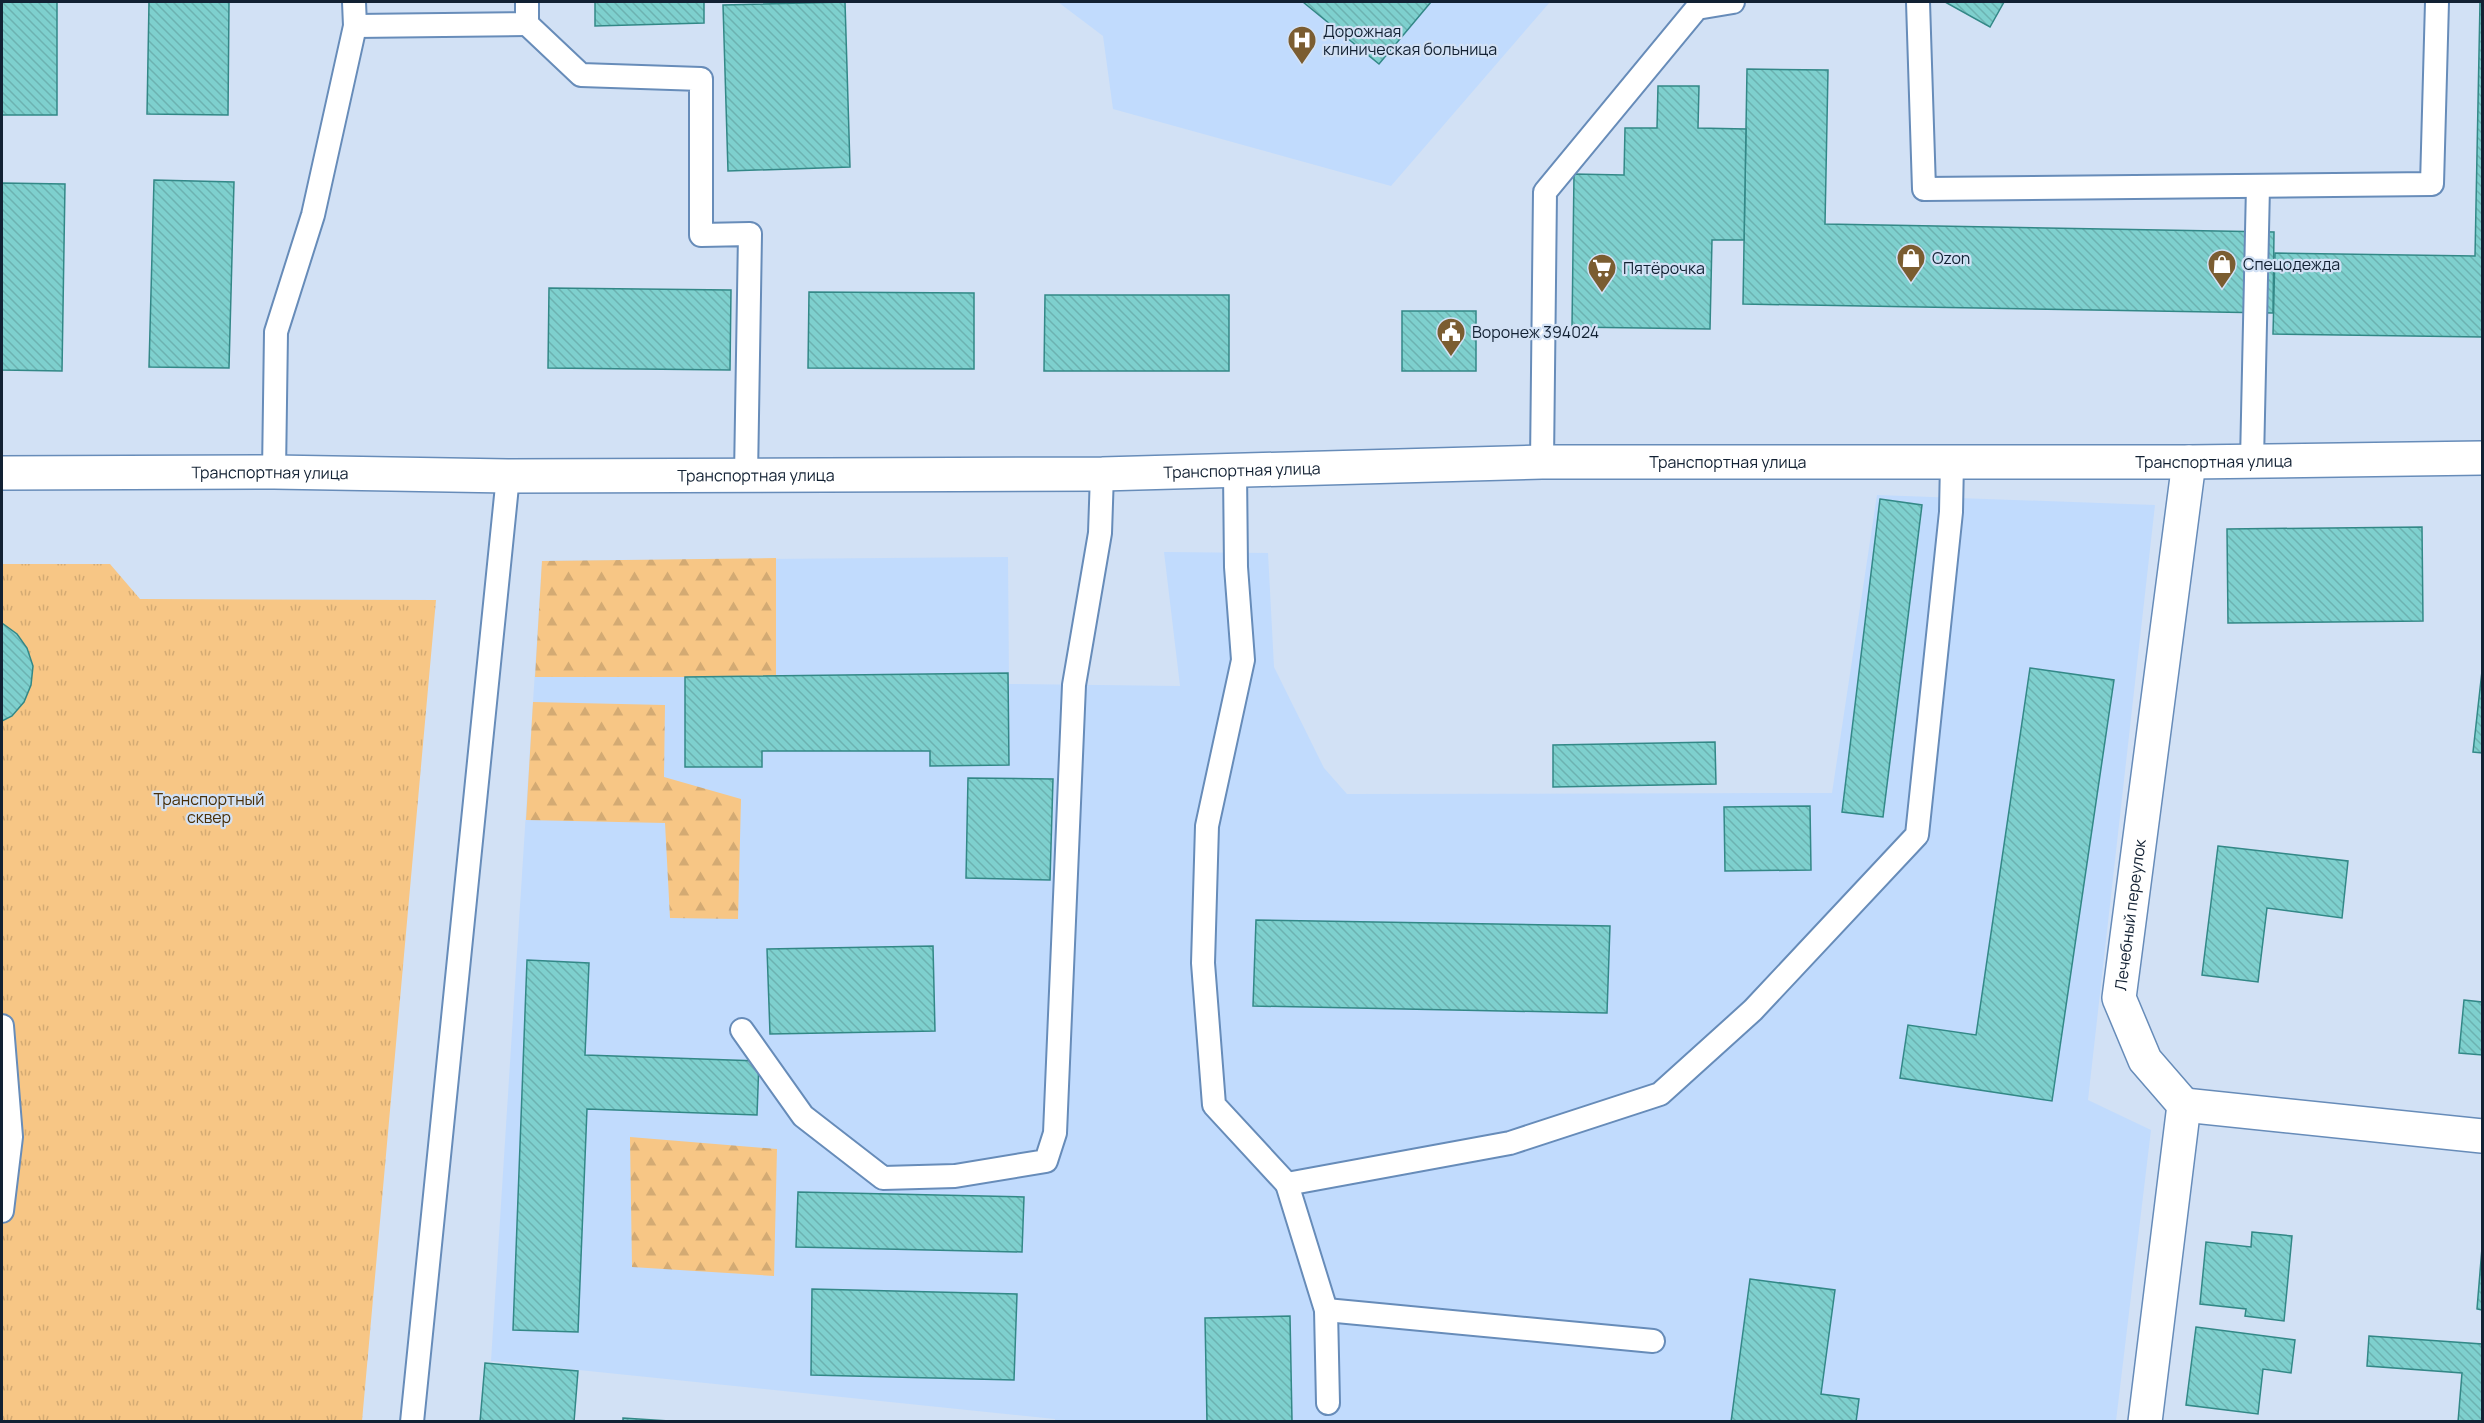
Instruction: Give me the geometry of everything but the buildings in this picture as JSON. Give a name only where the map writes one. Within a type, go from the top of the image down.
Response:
[{"type":"street","name":"Транспортная улица","points":[[2,472],[274,472],[508,476],[1102,474],[1542,462],[2189,462],[2482,458]]},
{"type":"street","name":"Лечебный переулок","points":[[2184,1105],[2145,1060],[2119,998],[2189,462]]},
{"type":"street","points":[[2145,1422],[2184,1105],[2482,1136]]},
{"type":"lane","points":[[274,472],[276,332],[313,215],[355,26],[354,2]]},
{"type":"lane","points":[[527,2],[527,24]]},
{"type":"lane","points":[[1542,462],[1545,192],[1697,8],[1733,2]]},
{"type":"lane","points":[[1918,2],[1924,189],[2432,184],[2437,2]]},
{"type":"lane","points":[[355,26],[527,24],[581,75],[701,79],[701,235],[750,234],[746,476]]},
{"type":"lane","points":[[2252,461],[2258,186]]},
{"type":"lane","points":[[1287,1184],[1510,1143],[1660,1094],[1753,1010],[1917,835],[1951,512],[1952,462]]},
{"type":"lane","points":[[1235,471],[1236,567],[1243,660],[1207,826],[1203,963],[1214,1105],[1287,1184],[1326,1310],[1328,1403]]},
{"type":"lane","points":[[742,1030],[803,1116],[883,1178],[955,1176],[1046,1161],[1055,1134],[1074,685],[1100,533],[1102,474]]},
{"type":"lane","points":[[412,1422],[508,476]]},
{"type":"lane","points":[[2,1026],[11,1137],[2,1211]]},
{"type":"lane","points":[[1326,1310],[1653,1341]]},
{"type":"shaded area","name":"Дорожная клиническая больница","points":[[1058,2],[1550,2],[1391,186],[1113,109],[1103,36]]},
{"type":"shaded area","points":[[1877,495],[2155,505],[2088,1100],[2151,1130],[2116,1421],[1055,1422],[1055,1419],[491,1361],[542,561],[1008,557],[1009,684],[1180,686],[1164,552],[1268,553],[1274,667],[1324,768],[1347,794],[1832,793]]},
{"type":"green space","points":[[776,558],[776,677],[535,677],[542,561]]},
{"type":"green space","name":"Транспортный сквер","points":[[2,564],[110,564],[140,599],[436,600],[362,1421],[2,1421]]},
{"type":"green space","points":[[533,702],[665,705],[664,777],[741,799],[738,919],[670,918],[665,823],[526,820]]},
{"type":"green space","points":[[630,1137],[777,1149],[774,1276],[632,1267]]},
{"type":"place","name":"Дорожная клиническая больница","points":[[1302,66]]},
{"type":"place","name":"Ozon","points":[[1911,284]]},
{"type":"place","name":"Спецодежда","points":[[2222,290]]},
{"type":"place","name":"Пятёрочка","points":[[1602,294]]},
{"type":"place","name":"Воронеж 394024","points":[[1451,358]]}]
